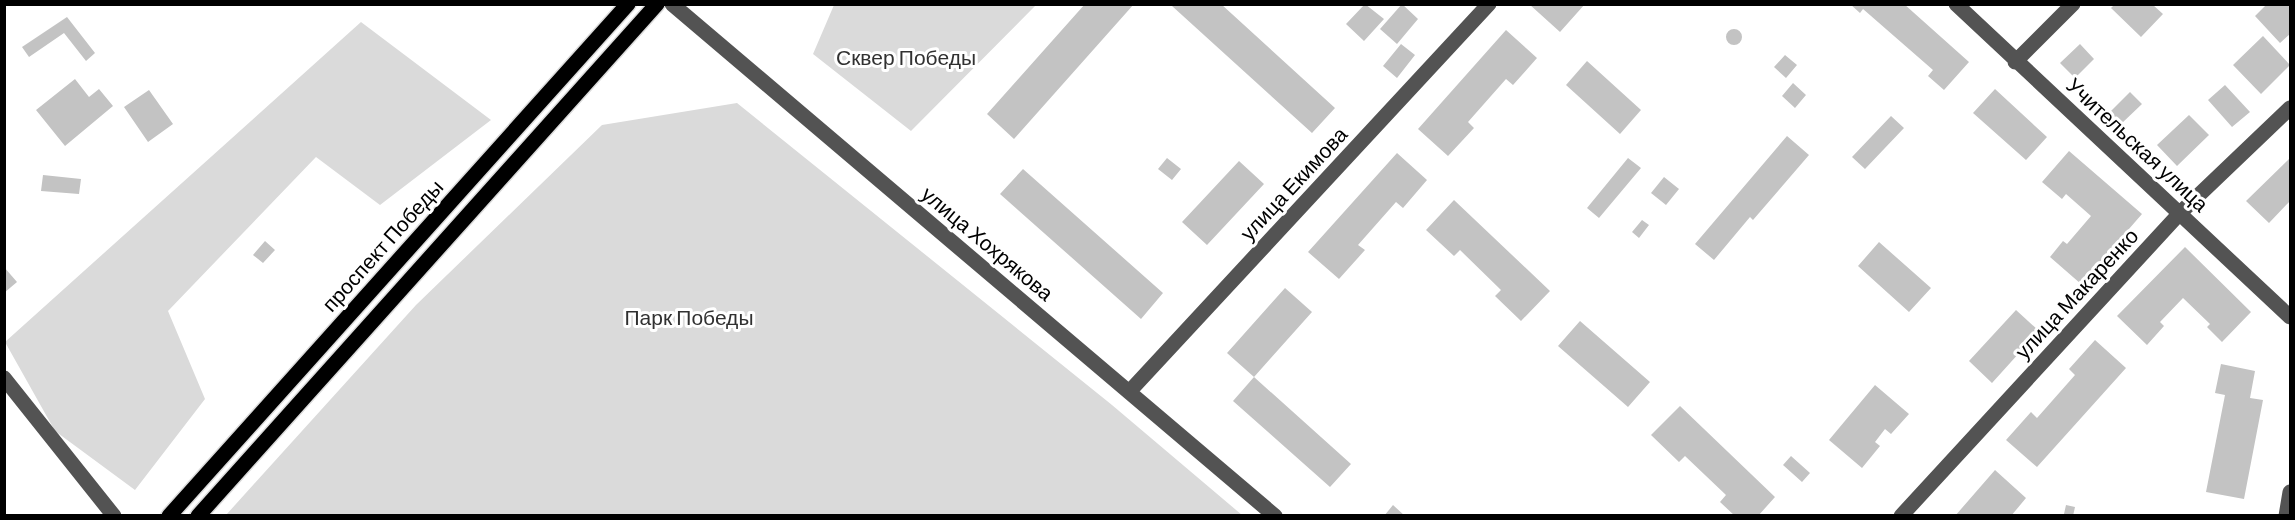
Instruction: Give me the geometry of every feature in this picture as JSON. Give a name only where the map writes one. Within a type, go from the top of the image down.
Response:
[{"type":"main road","name":"проспект Победы","points":[[169,516],[628,4]]},
{"type":"main road","name":"проспект Победы","points":[[198,516],[657,4]]},
{"type":"street","name":"улица Хохрякова","points":[[672,4],[1275,516]]},
{"type":"street","name":"улица Екимова","points":[[1129,392],[1489,4]]},
{"type":"street","name":"Учительская улица","points":[[1956,4],[2015,62],[2290,317]]},
{"type":"street","points":[[2015,62],[2073,4]]},
{"type":"street","name":"улица Макаренко","points":[[1901,516],[2180,213],[2290,108]]},
{"type":"street","points":[[4,378],[114,516]]},
{"type":"street","points":[[2286,516],[2290,492]]},
{"type":"green space","name":"Сквер Победы","points":[[834,4],[1036,5],[911,131],[813,54]]},
{"type":"green space","points":[[361,22],[491,120],[380,205],[316,157],[168,311],[205,399],[135,490],[55,431],[5,342]]},
{"type":"green space","name":"Парк Победы","points":[[737,103],[1112,405],[1242,515],[226,515],[416,305],[602,125]]},
{"type":"building","points":[[1085,4],[1134,4],[1014,139],[987,114]]},
{"type":"building","points":[[1174,4],[1221,4],[1335,108],[1312,133],[1172,6]]},
{"type":"building","points":[[1365,4],[1384,19],[1364,41],[1346,24]]},
{"type":"building","points":[[1402,4],[1418,19],[1397,44],[1380,29]]},
{"type":"building","points":[[1529,4],[1585,4],[1560,32]]},
{"type":"building","points":[[1850,4],[1904,4],[1969,62],[1944,90],[1928,76],[1933,70],[1863,9],[1860,13]]},
{"type":"building","points":[[2267,4],[2290,4],[2290,34],[2280,43],[2255,16]]},
{"type":"building","points":[[2114,5],[2153,5],[2163,14],[2141,37],[2111,8]]},
{"type":"building","points":[[67,17],[95,53],[86,61],[64,33],[29,57],[22,47]]},
{"type":"building","points":[[1731,29],[1737,29],[1742,37],[1740,43],[1731,45],[1726,40],[1726,34]]},
{"type":"building","points":[[1506,30],[1537,58],[1513,85],[1506,79],[1468,122],[1474,128],[1448,156],[1418,129]]},
{"type":"building","points":[[2263,36],[2290,65],[2261,94],[2233,65]]},
{"type":"building","points":[[1401,44],[1415,55],[1397,78],[1383,66]]},
{"type":"building","points":[[2080,44],[2094,59],[2075,78],[2060,63]]},
{"type":"building","points":[[1785,55],[1797,65],[1786,78],[1774,67]]},
{"type":"building","points":[[1587,61],[1641,110],[1620,134],[1566,85]]},
{"type":"building","points":[[75,79],[89,97],[99,89],[113,106],[65,146],[36,110]]},
{"type":"building","points":[[1793,83],[1806,95],[1795,108],[1782,96]]},
{"type":"building","points":[[2225,85],[2250,112],[2232,127],[2208,100]]},
{"type":"building","points":[[1995,89],[2047,137],[2026,160],[1973,113]]},
{"type":"building","points":[[149,90],[173,124],[148,142],[124,107]]},
{"type":"building","points":[[2130,92],[2142,104],[2121,124],[2110,112]]},
{"type":"building","points":[[2189,115],[2209,135],[2177,166],[2157,145]]},
{"type":"building","points":[[1891,116],[1904,128],[1865,169],[1852,157]]},
{"type":"building","points":[[1787,136],[1809,155],[1753,220],[1750,217],[1714,260],[1695,244]]},
{"type":"building","points":[[2069,151],[2142,214],[2081,284],[2050,257],[2063,241],[2067,244],[2091,216],[2066,194],[2062,199],[2042,182]]},
{"type":"building","points":[[1397,153],[1427,180],[1403,208],[1396,202],[1358,245],[1365,250],[1339,279],[1308,252]]},
{"type":"building","points":[[1167,158],[1181,169],[1172,180],[1158,169]]},
{"type":"building","points":[[1628,158],[1641,168],[1599,218],[1587,208]]},
{"type":"building","points":[[2290,158],[2290,201],[2269,223],[2246,201]]},
{"type":"building","points":[[1239,161],[1264,184],[1207,245],[1182,222]]},
{"type":"building","points":[[1023,169],[1163,293],[1141,319],[1000,194]]},
{"type":"building","points":[[43,175],[81,179],[79,194],[41,191]]},
{"type":"building","points":[[1664,177],[1679,189],[1666,205],[1651,193]]},
{"type":"building","points":[[1454,200],[1550,291],[1521,321],[1495,296],[1501,290],[1460,250],[1454,256],[1426,230]]},
{"type":"building","points":[[1642,220],[1649,225],[1639,238],[1632,232]]},
{"type":"building","points":[[265,241],[275,250],[263,263],[253,255]]},
{"type":"building","points":[[1879,242],[1931,288],[1909,312],[1858,266]]},
{"type":"building","points":[[2185,247],[2251,312],[2222,342],[2207,327],[2210,324],[2183,298],[2160,322],[2164,326],[2147,345],[2117,316]]},
{"type":"building","points":[[4,267],[17,282],[4,293]]},
{"type":"building","points":[[1285,288],[1312,312],[1254,377],[1227,353]]},
{"type":"building","points":[[2016,310],[2039,331],[1992,383],[1969,361]]},
{"type":"building","points":[[1580,321],[1650,382],[1628,407],[1558,346]]},
{"type":"building","points":[[2095,340],[2126,368],[2037,467],[2006,440],[2031,412],[2037,418],[2075,375],[2069,369]]},
{"type":"building","points":[[2221,364],[2255,371],[2250,398],[2263,400],[2244,499],[2206,492],[2225,395],[2215,393]]},
{"type":"building","points":[[1254,377],[1351,464],[1330,487],[1233,401]]},
{"type":"building","points":[[1875,385],[1909,414],[1891,434],[1885,429],[1875,442],[1880,446],[1862,468],[1829,440]]},
{"type":"building","points":[[1680,406],[1775,497],[1758,516],[1735,516],[1720,502],[1726,495],[1685,456],[1679,462],[1651,435]]},
{"type":"building","points":[[1791,456],[1810,473],[1802,482],[1783,465]]},
{"type":"building","points":[[1995,470],[2026,498],[2011,516],[1955,516]]},
{"type":"building","points":[[1393,505],[1405,516],[1384,516]]},
{"type":"building","points":[[2066,505],[2075,507],[2073,516],[2064,514]]}]
